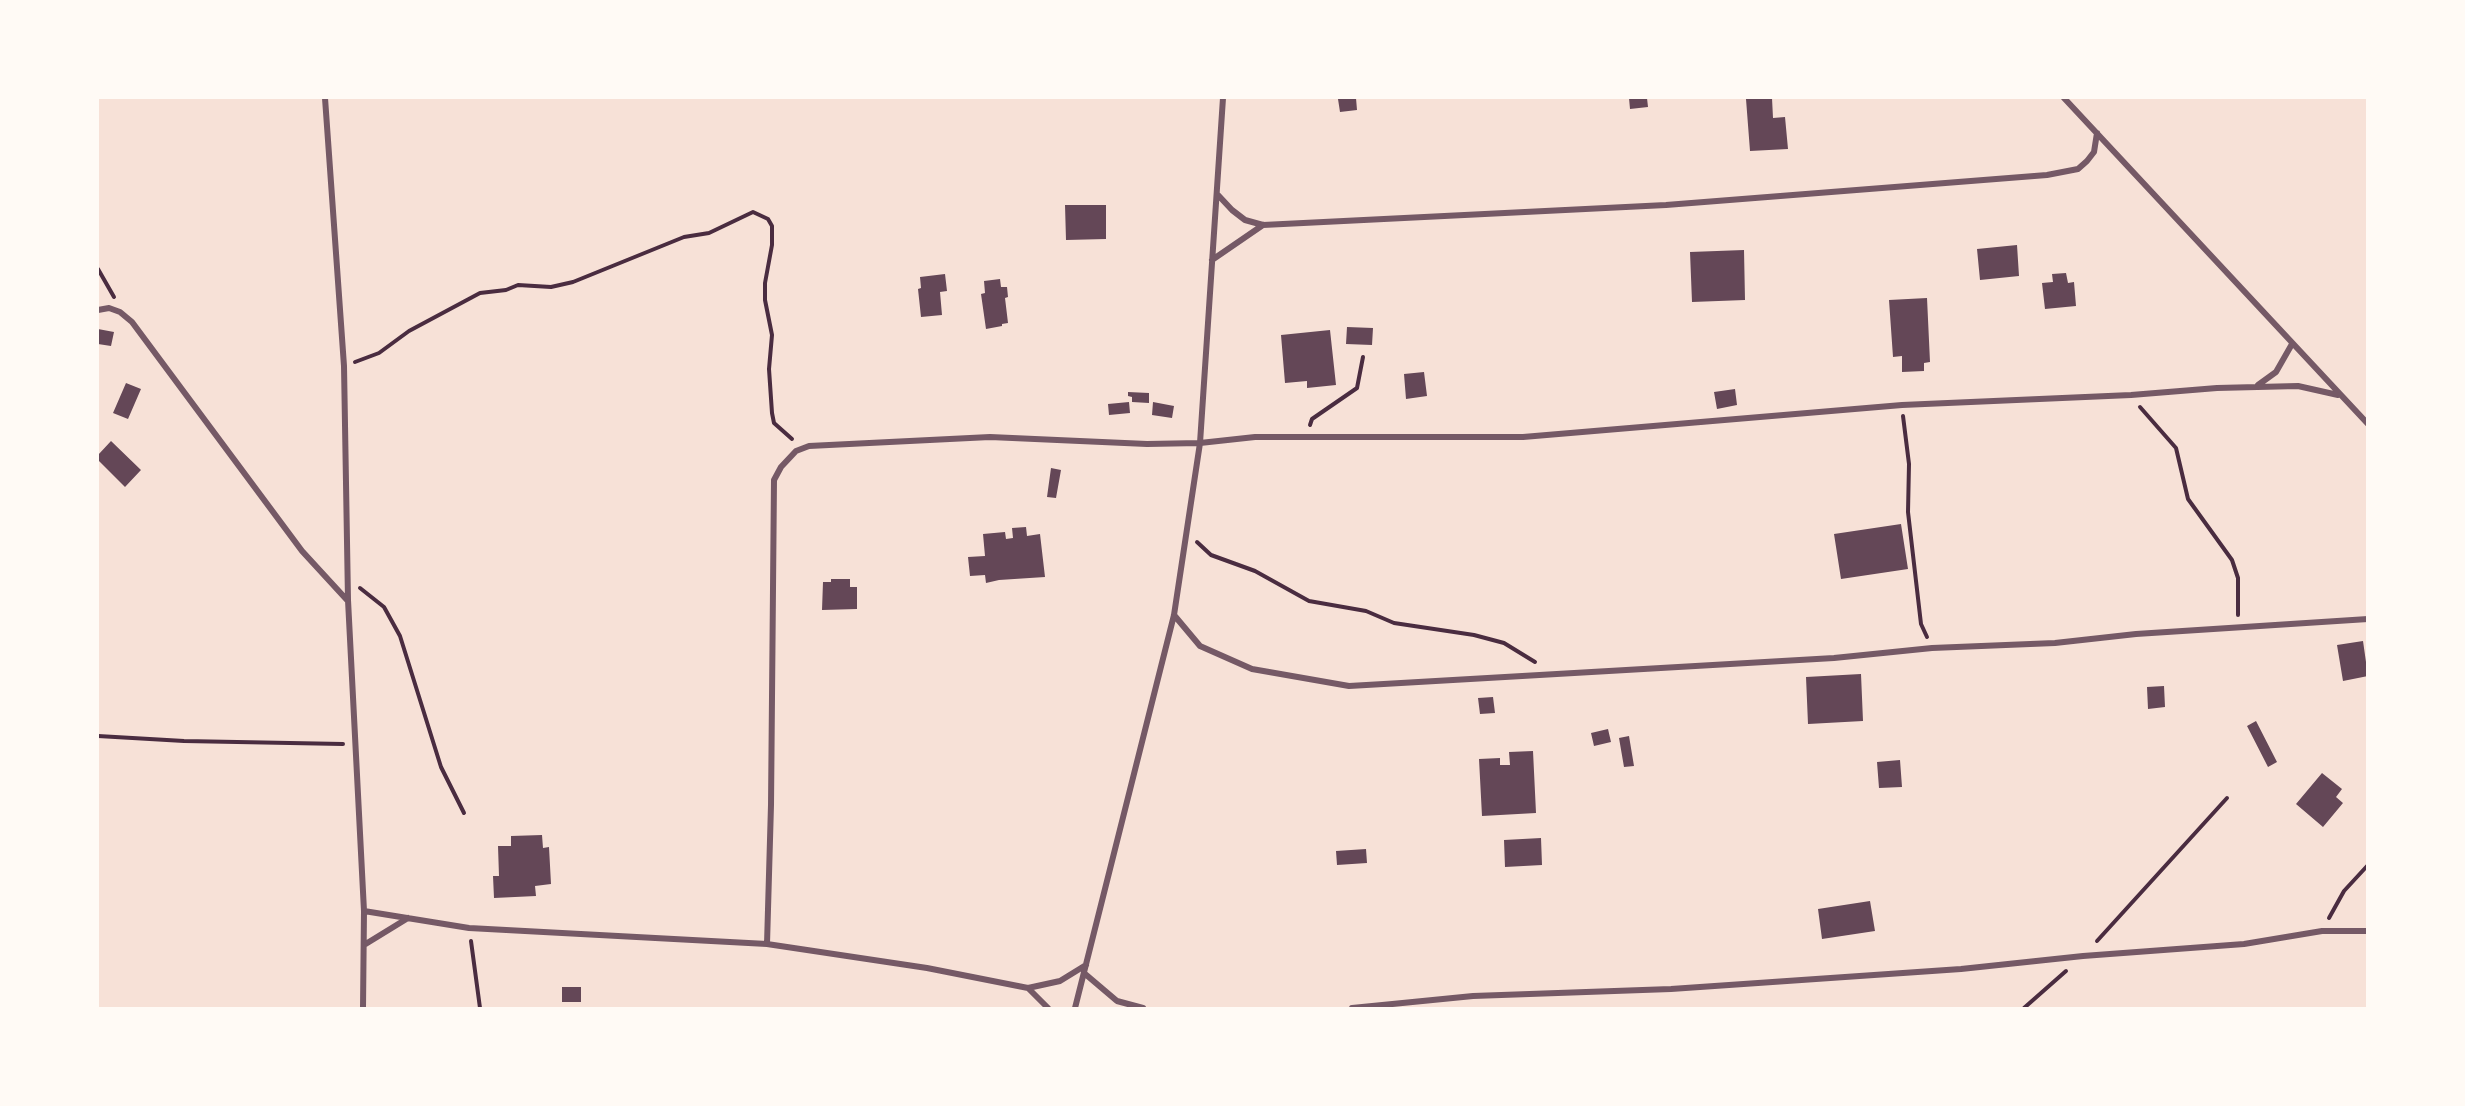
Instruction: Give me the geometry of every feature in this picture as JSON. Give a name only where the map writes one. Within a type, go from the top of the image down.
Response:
[{"type":"street","points":[[325,98],[344,366],[347,578],[364,910],[363,1008]]},
{"type":"street","points":[[1075,1008],[1174,615],[1200,443],[1223,98]]},
{"type":"street","points":[[2064,98],[2367,424]]},
{"type":"street","points":[[1218,195],[1245,220],[1263,225],[1666,205],[2047,175],[2078,169],[2094,152],[2097,133]]},
{"type":"street","points":[[1212,260],[1263,225]]},
{"type":"street","points":[[98,310],[109,308],[120,312],[132,322],[302,551],[348,600]]},
{"type":"street","points":[[2258,386],[2276,372],[2292,344]]},
{"type":"street","points":[[767,944],[771,805],[774,480],[781,467],[796,451],[809,446],[990,437],[1147,444],[1200,443],[1255,437],[1523,437],[1902,405],[2131,395],[2258,386],[2298,386],[2338,395]]},
{"type":"street","points":[[1174,615],[1200,646],[1252,669],[1349,686],[1834,658],[1932,648],[2055,643],[2136,634],[2367,619]]},
{"type":"street","points":[[364,910],[469,928],[767,944],[927,968],[1028,988],[1060,981],[1086,965]]},
{"type":"street","points":[[364,945],[408,918]]},
{"type":"street","points":[[1352,1008],[1473,996],[1671,989],[1949,970],[2083,956],[2244,944],[2322,931],[2367,931]]},
{"type":"street","points":[[1084,973],[1118,1001],[1143,1008]]},
{"type":"street","points":[[1028,988],[1048,1008]]},
{"type":"path","points":[[344,366],[379,353],[409,331],[480,293],[506,290],[518,285],[551,287],[573,282],[684,237],[709,233],[753,212],[768,219],[772,232],[765,282],[765,300],[771,322],[769,369],[774,423],[789,437],[809,446]]},
{"type":"path","points":[[98,269],[120,312]]},
{"type":"path","points":[[1306,437],[1312,419],[1356,388],[1363,357]]},
{"type":"path","points":[[2131,395],[2176,448],[2188,499],[2232,560],[2238,578],[2239,628]]},
{"type":"path","points":[[1902,405],[1909,464],[1908,512],[1921,624],[1932,648]]},
{"type":"path","points":[[1186,533],[1211,555],[1255,571],[1309,601],[1366,611],[1394,623],[1474,635],[1504,643],[1556,675]]},
{"type":"path","points":[[347,578],[384,607],[400,636],[441,767],[464,813]]},
{"type":"path","points":[[98,736],[184,741],[356,744]]},
{"type":"path","points":[[2024,1008],[2083,956],[2228,798]]},
{"type":"path","points":[[2322,931],[2344,891],[2367,865]]},
{"type":"path","points":[[469,928],[480,1008]]},
{"type":"building","points":[[1356,98],[1357,110],[1340,112],[1338,99]]},
{"type":"building","points":[[1629,98],[1647,98],[1648,107],[1630,109]]},
{"type":"building","points":[[1772,98],[1773,118],[1785,117],[1788,149],[1750,151],[1746,99]]},
{"type":"building","points":[[1065,205],[1106,205],[1106,239],[1066,240]]},
{"type":"building","points":[[2017,245],[2019,276],[1980,280],[1977,249]]},
{"type":"building","points":[[1744,250],[1745,300],[1692,302],[1690,252]]},
{"type":"building","points":[[2066,273],[2068,283],[2074,282],[2076,306],[2045,309],[2042,283],[2053,282],[2052,274]]},
{"type":"building","points":[[945,274],[947,291],[940,292],[942,315],[921,317],[918,289],[921,288],[920,277]]},
{"type":"building","points":[[1000,279],[1001,287],[1007,287],[1008,297],[1005,298],[1008,323],[986,329],[981,294],[985,293],[984,281]]},
{"type":"building","points":[[1927,298],[1930,362],[1924,363],[1924,371],[1902,372],[1902,356],[1893,357],[1889,300]]},
{"type":"building","points":[[1347,327],[1373,328],[1372,345],[1346,344]]},
{"type":"building","points":[[98,329],[114,332],[111,346],[98,344]]},
{"type":"building","points":[[1330,330],[1336,385],[1307,388],[1307,381],[1285,383],[1281,335]]},
{"type":"building","points":[[1424,372],[1427,396],[1406,399],[1404,374]]},
{"type":"building","points":[[126,383],[141,389],[128,419],[113,413]]},
{"type":"building","points":[[1735,389],[1737,405],[1717,409],[1714,392]]},
{"type":"building","points":[[1128,392],[1149,393],[1149,403],[1132,402],[1132,397],[1128,396]]},
{"type":"building","points":[[1129,402],[1130,413],[1109,415],[1108,404]]},
{"type":"building","points":[[1153,402],[1174,406],[1172,418],[1152,415]]},
{"type":"building","points":[[111,441],[141,470],[125,487],[98,460],[98,455]]},
{"type":"building","points":[[1051,468],[1061,470],[1056,498],[1047,497]]},
{"type":"building","points":[[1901,524],[1908,569],[1841,579],[1834,534]]},
{"type":"building","points":[[1026,527],[1027,536],[1040,534],[1045,577],[986,583],[985,575],[970,576],[968,557],[985,556],[983,534],[1005,532],[1006,539],[1013,538],[1012,528]]},
{"type":"building","points":[[831,579],[850,579],[850,587],[857,587],[857,609],[822,610],[823,582],[831,582]]},
{"type":"building","points":[[2363,641],[2368,676],[2343,681],[2337,645]]},
{"type":"building","points":[[1861,674],[1863,721],[1808,724],[1806,677]]},
{"type":"building","points":[[2164,686],[2165,707],[2148,709],[2147,687]]},
{"type":"building","points":[[1493,697],[1495,713],[1480,714],[1478,698]]},
{"type":"building","points":[[2256,721],[2277,762],[2268,767],[2247,726]]},
{"type":"building","points":[[1608,729],[1611,742],[1594,746],[1591,733]]},
{"type":"building","points":[[1629,736],[1634,766],[1624,767],[1619,738]]},
{"type":"building","points":[[1533,751],[1536,813],[1482,816],[1479,759],[1500,758],[1500,765],[1510,765],[1509,752]]},
{"type":"building","points":[[1900,760],[1902,787],[1879,788],[1877,762]]},
{"type":"building","points":[[2322,773],[2342,789],[2336,797],[2343,803],[2323,827],[2296,804]]},
{"type":"building","points":[[542,835],[543,848],[549,847],[551,884],[535,886],[536,896],[494,898],[493,876],[499,876],[498,846],[511,846],[511,836]]},
{"type":"building","points":[[1541,838],[1542,865],[1505,867],[1504,840]]},
{"type":"building","points":[[1366,849],[1367,863],[1337,865],[1336,851]]},
{"type":"building","points":[[1870,901],[1875,931],[1822,939],[1818,909]]},
{"type":"building","points":[[562,987],[581,987],[581,1002],[562,1002]]}]
